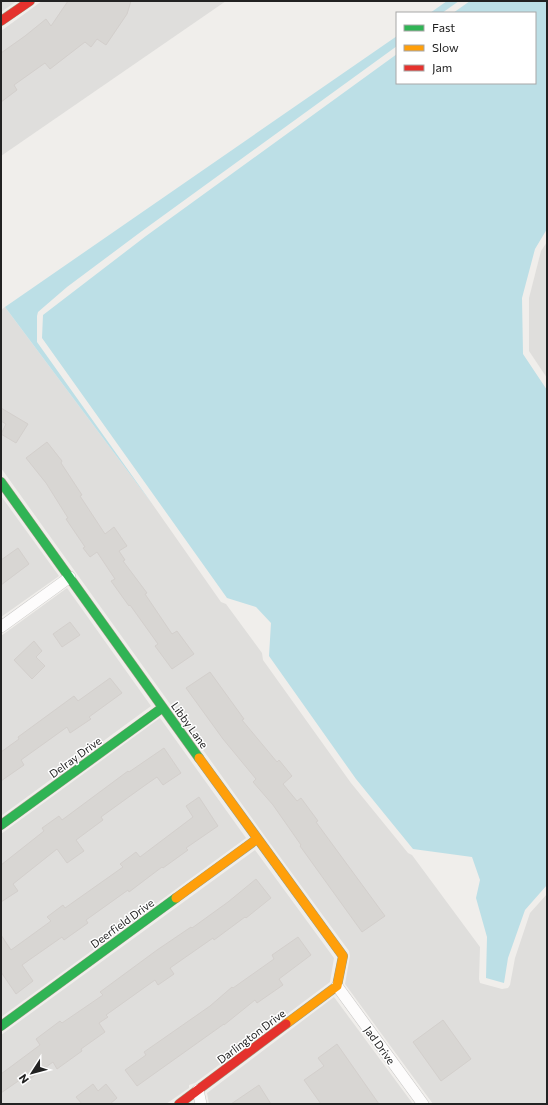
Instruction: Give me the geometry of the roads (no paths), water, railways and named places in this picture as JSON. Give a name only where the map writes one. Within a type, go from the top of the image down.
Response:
[{"type":"street","points":[[1,22],[30,1]]},
{"type":"street","name":"Libby Lane","points":[[1,482],[162,708],[343,956],[337,986]]},
{"type":"street","points":[[1,626],[70,577]]},
{"type":"street","name":"Delray Drive","points":[[1,825],[162,708]]},
{"type":"street","name":"Deerfield Drive","points":[[1,1026],[257,839]]},
{"type":"street","name":"Darlington Drive","points":[[179,1104],[337,986]]},
{"type":"street","name":"Jad Drive","points":[[337,986],[423,1104]]},
{"type":"street","points":[[198,1090],[201,1104]]},
{"type":"water","points":[[447,1],[459,1],[443,12],[431,12]]},
{"type":"water","points":[[470,1],[547,1],[547,229],[535,249],[522,298],[523,354],[547,390],[547,885],[525,910],[508,958],[504,983],[486,978],[487,937],[476,898],[480,880],[472,857],[413,849],[356,779],[269,656],[271,623],[256,607],[227,598],[42,338],[43,315],[146,236],[396,55],[396,84],[536,84],[536,12],[454,12]]},
{"type":"water","points":[[396,37],[396,47],[142,231],[67,287],[38,312],[37,342],[153,505],[5,307]]}]
